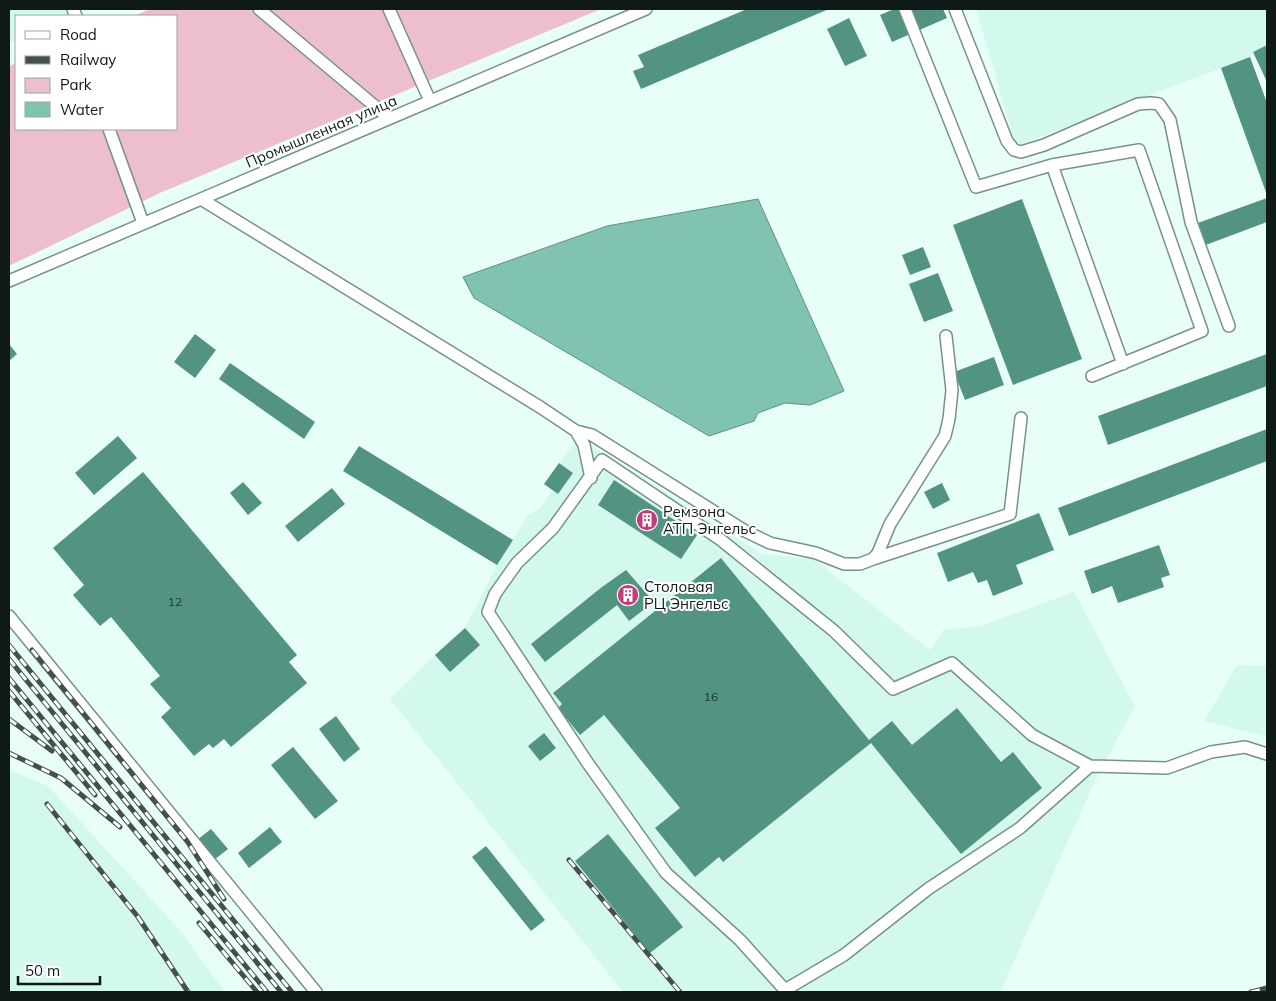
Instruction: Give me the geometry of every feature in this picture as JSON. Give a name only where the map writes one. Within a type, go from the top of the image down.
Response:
[{"type":"street","points":[[259,9],[389,118]]},
{"type":"street","points":[[389,9],[430,101]]},
{"type":"street","name":"Промышленная улица","points":[[9,281],[646,9]]},
{"type":"street","points":[[905,9],[976,187],[1052,166],[1139,150],[1202,331],[1092,376]]},
{"type":"street","points":[[955,9],[1007,142],[1014,150],[1021,152],[1044,145],[1138,104],[1159,104],[1170,120],[1191,222],[1229,326]]},
{"type":"street","points":[[109,130],[143,223]]},
{"type":"street","points":[[1052,166],[1124,364]]},
{"type":"street","points":[[201,198],[576,430],[592,435],[745,532],[770,543],[816,552],[844,564],[860,564],[873,558],[1010,514],[1021,418]]},
{"type":"street","points":[[873,558],[878,553],[890,524],[945,436],[952,390],[946,336]]},
{"type":"street","points":[[576,430],[584,445],[591,478]]},
{"type":"street","points":[[1090,766],[1020,828],[928,889],[844,955],[785,990],[740,940],[666,873],[587,762],[488,612],[495,594],[517,562],[553,528],[591,478],[602,460],[721,540],[834,631],[894,689],[952,663],[1032,736],[1090,766],[1167,768],[1211,752],[1245,747],[1267,754]]},
{"type":"street","points":[[9,616],[316,992]]},
{"type":"shaded area","points":[[9,9],[87,9],[72,15],[15,15],[15,40],[9,43]]},
{"type":"shaded area","points":[[976,9],[1267,9],[1267,45],[1253,52],[1250,57],[1016,146]]},
{"type":"shaded area","points":[[573,445],[590,445],[762,554],[814,559],[930,650],[943,630],[980,626],[1074,592],[1135,706],[1095,781],[1000,992],[623,992],[390,699],[465,628],[497,565],[528,515],[540,508],[553,490],[559,493],[573,473],[559,463]]},
{"type":"shaded area","points":[[1237,665],[1267,665],[1267,737],[1204,721]]},
{"type":"shaded area","points":[[9,770],[48,786],[179,929],[225,992],[9,992]]},
{"type":"green space","points":[[151,9],[601,9],[162,192],[9,266],[9,66],[15,63],[15,130],[178,130],[178,15],[136,15]]},
{"type":"water","points":[[758,199],[844,391],[810,405],[785,403],[758,413],[754,421],[709,436],[474,298],[463,277],[607,226]]},
{"type":"building","points":[[747,9],[829,9],[641,89],[633,71],[644,67],[638,55]]},
{"type":"building","points":[[894,9],[943,9],[947,18],[892,42],[880,15]]},
{"type":"building","points":[[849,18],[867,56],[845,66],[827,29]]},
{"type":"building","points":[[1267,45],[1267,82],[1253,52]]},
{"type":"building","points":[[1250,57],[1267,103],[1267,195],[1221,68]]},
{"type":"building","points":[[1267,198],[1267,222],[1203,246],[1195,224]]},
{"type":"building","points":[[1022,199],[1082,359],[1013,385],[953,225]]},
{"type":"building","points":[[923,247],[931,267],[910,275],[902,255]]},
{"type":"building","points":[[938,273],[953,311],[924,322],[909,284]]},
{"type":"building","points":[[195,334],[216,350],[195,378],[174,362]]},
{"type":"building","points":[[9,344],[17,354],[9,361]]},
{"type":"building","points":[[1267,354],[1267,386],[1108,445],[1098,416]]},
{"type":"building","points":[[994,357],[1004,385],[965,400],[954,372]]},
{"type":"building","points":[[230,363],[315,422],[304,439],[219,379]]},
{"type":"building","points":[[1267,429],[1267,461],[1069,536],[1058,508]]},
{"type":"building","points":[[118,436],[137,458],[94,495],[75,473]]},
{"type":"building","points":[[359,446],[513,540],[497,565],[343,471]]},
{"type":"building","points":[[559,463],[573,473],[558,494],[544,484]]},
{"type":"building","points":[[143,472],[297,655],[289,662],[307,683],[231,747],[224,739],[213,748],[209,744],[194,756],[161,717],[171,708],[150,684],[160,676],[111,617],[100,626],[73,595],[84,585],[53,548]]},
{"type":"building","name":"Ремзона АТП Энгельс","points":[[614,480],[697,535],[681,559],[598,505]]},
{"type":"building","points":[[243,482],[262,503],[248,515],[230,493]]},
{"type":"building","points":[[942,483],[950,500],[933,509],[924,492]]},
{"type":"building","points":[[332,488],[345,504],[298,542],[285,526]]},
{"type":"building","points":[[1039,513],[1054,550],[1016,565],[1023,584],[993,596],[987,580],[978,583],[973,572],[948,582],[937,553]]},
{"type":"building","points":[[1159,545],[1170,575],[1161,578],[1164,587],[1118,603],[1112,586],[1092,594],[1084,571]]},
{"type":"building","points":[[721,558],[869,740],[892,721],[912,745],[957,708],[1001,762],[1013,752],[1042,788],[961,854],[871,743],[723,862],[719,857],[695,877],[655,828],[680,808],[604,715],[580,735],[558,708],[562,704],[553,693]]},
{"type":"building","points":[[626,570],[654,602],[629,621],[617,605],[545,662],[531,644]]},
{"type":"building","points":[[465,628],[480,645],[450,672],[435,655]]},
{"type":"building","points":[[336,716],[360,749],[344,762],[319,729]]},
{"type":"building","points":[[544,733],[556,748],[540,761],[528,746]]},
{"type":"building","points":[[293,747],[338,801],[315,819],[271,765]]},
{"type":"building","points":[[270,827],[282,842],[249,868],[238,853]]},
{"type":"building","points":[[211,829],[228,849],[214,860],[197,840]]},
{"type":"building","points":[[608,834],[683,927],[650,953],[575,861]]},
{"type":"building","points":[[486,846],[545,920],[531,931],[472,857]]},
{"type":"railway","points":[[9,645],[292,992]]},
{"type":"railway","points":[[32,650],[187,841],[224,899]]},
{"type":"railway","points":[[9,659],[281,992]]},
{"type":"railway","points":[[9,678],[267,992]]},
{"type":"railway","points":[[9,691],[95,795]]},
{"type":"railway","points":[[9,719],[52,751]]},
{"type":"railway","points":[[9,753],[61,778],[120,827]]},
{"type":"railway","points":[[47,804],[138,917],[188,992]]},
{"type":"railway","points":[[569,860],[680,992]]},
{"type":"railway","points":[[199,923],[257,992]]},
{"type":"railway","points":[[1251,992],[1267,988]]},
{"type":"place","name":"Ремзона АТП Энгельс","points":[[647,520]]},
{"type":"place","name":"Столовая РЦ Энгельс","points":[[628,595]]}]
